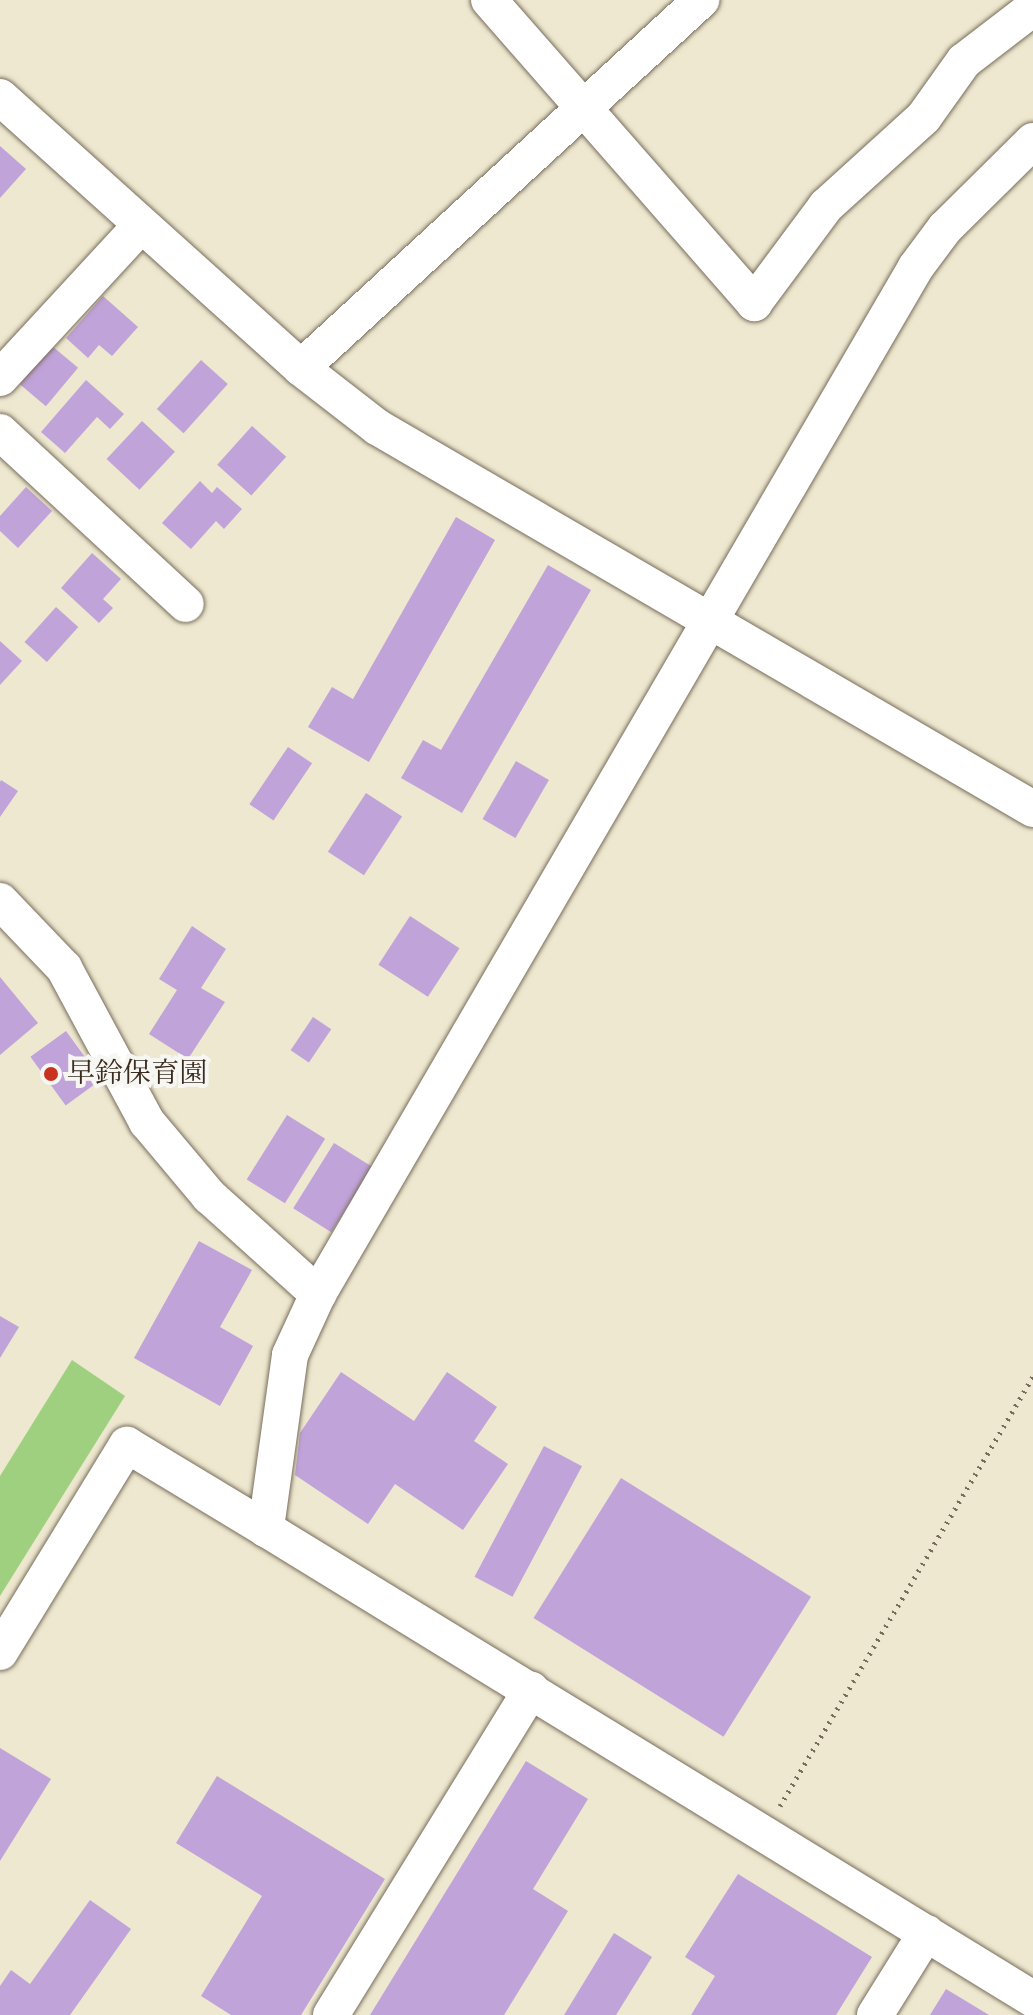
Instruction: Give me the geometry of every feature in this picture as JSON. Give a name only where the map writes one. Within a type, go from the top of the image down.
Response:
[{"type":"street","points":[[489,0],[754,303],[826,206],[924,117],[964,61],[1033,8]]},
{"type":"street","points":[[301,368],[582,106],[701,0]]},
{"type":"street","points":[[0,97],[301,368],[377,427],[1033,809]]},
{"type":"street","points":[[266,1529],[290,1355],[318,1294],[707,621],[916,267],[945,228],[1033,141]]},
{"type":"street","points":[[0,378],[141,225]]},
{"type":"street","points":[[0,432],[186,604]]},
{"type":"street","points":[[0,901],[64,968],[147,1122],[209,1196],[318,1294]]},
{"type":"street","points":[[0,1652],[127,1445],[1033,1999]]},
{"type":"street","points":[[331,2015],[531,1690]]},
{"type":"street","points":[[875,2015],[926,1933]]},
{"type":"path","points":[[763,1834],[1033,1376]]},
{"type":"green space","points":[[72,1360],[125,1396],[0,1596],[0,1476]]},
{"type":"building","points":[[0,146],[26,169],[0,198]]},
{"type":"building","points":[[103,296],[138,327],[112,356],[99,345],[88,358],[66,338]]},
{"type":"building","points":[[52,346],[78,368],[46,406],[20,384]]},
{"type":"building","points":[[201,360],[228,384],[184,433],[157,409]]},
{"type":"building","points":[[86,380],[124,414],[110,429],[97,417],[65,453],[41,432]]},
{"type":"building","points":[[142,421],[175,452],[139,490],[107,459]]},
{"type":"building","points":[[252,426],[286,457],[251,495],[217,465]]},
{"type":"building","points":[[200,481],[212,493],[217,487],[242,509],[224,529],[216,521],[191,549],[162,523]]},
{"type":"building","points":[[26,487],[52,511],[18,548],[0,531],[0,516]]},
{"type":"building","points":[[456,517],[495,540],[369,762],[308,727],[332,687],[353,699]]},
{"type":"building","points":[[92,553],[121,579],[103,599],[113,608],[99,623],[61,588]]},
{"type":"building","points":[[548,565],[591,590],[462,813],[401,778],[423,740],[441,750]]},
{"type":"building","points":[[56,607],[78,627],[47,662],[25,642]]},
{"type":"building","points":[[0,641],[22,661],[0,685]]},
{"type":"building","points":[[288,747],[312,763],[273,820],[249,804]]},
{"type":"building","points":[[516,761],[549,780],[515,838],[482,819]]},
{"type":"building","points":[[0,782],[18,791],[0,817]]},
{"type":"building","points":[[366,793],[402,816],[364,875],[328,852]]},
{"type":"building","points":[[410,916],[459,948],[428,997],[378,965]]},
{"type":"building","points":[[192,926],[226,949],[201,988],[225,1002],[188,1059],[149,1034],[177,990],[159,979]]},
{"type":"building","points":[[0,977],[38,1023],[0,1055]]},
{"type":"building","points":[[313,1017],[331,1029],[309,1062],[291,1050]]},
{"type":"building","points":[[66,1031],[101,1080],[66,1105],[30,1057]]},
{"type":"building","points":[[287,1115],[325,1139],[285,1203],[247,1179]]},
{"type":"building","points":[[334,1143],[372,1167],[331,1232],[293,1208]]},
{"type":"building","points":[[199,1241],[252,1270],[220,1327],[253,1346],[220,1406],[134,1358]]},
{"type":"building","points":[[0,1316],[19,1327],[0,1358]]},
{"type":"building","points":[[341,1372],[414,1421],[447,1372],[497,1407],[474,1441],[508,1464],[463,1530],[395,1484],[368,1524],[295,1475],[300,1433]]},
{"type":"building","points":[[544,1446],[582,1466],[512,1597],[475,1577]]},
{"type":"building","points":[[621,1478],[811,1597],[724,1737],[534,1618]]},
{"type":"building","points":[[0,1748],[51,1779],[0,1861]]},
{"type":"building","points":[[526,1761],[588,1799],[533,1889],[568,1911],[504,2015],[370,2015]]},
{"type":"building","points":[[217,1776],[385,1879],[301,2015],[231,2015],[201,1996],[262,1896],[176,1843]]},
{"type":"building","points":[[738,1874],[872,1957],[836,2015],[691,2015],[715,1976],[685,1957]]},
{"type":"building","points":[[90,1900],[131,1929],[70,2015],[0,2015],[0,1986],[11,1970],[30,1984]]},
{"type":"building","points":[[614,1933],[652,1957],[616,2015],[564,2015]]},
{"type":"building","points":[[946,1989],[989,2015],[930,2015]]},
{"type":"place","name":"早鈴保育園","points":[[51,1074]]}]
